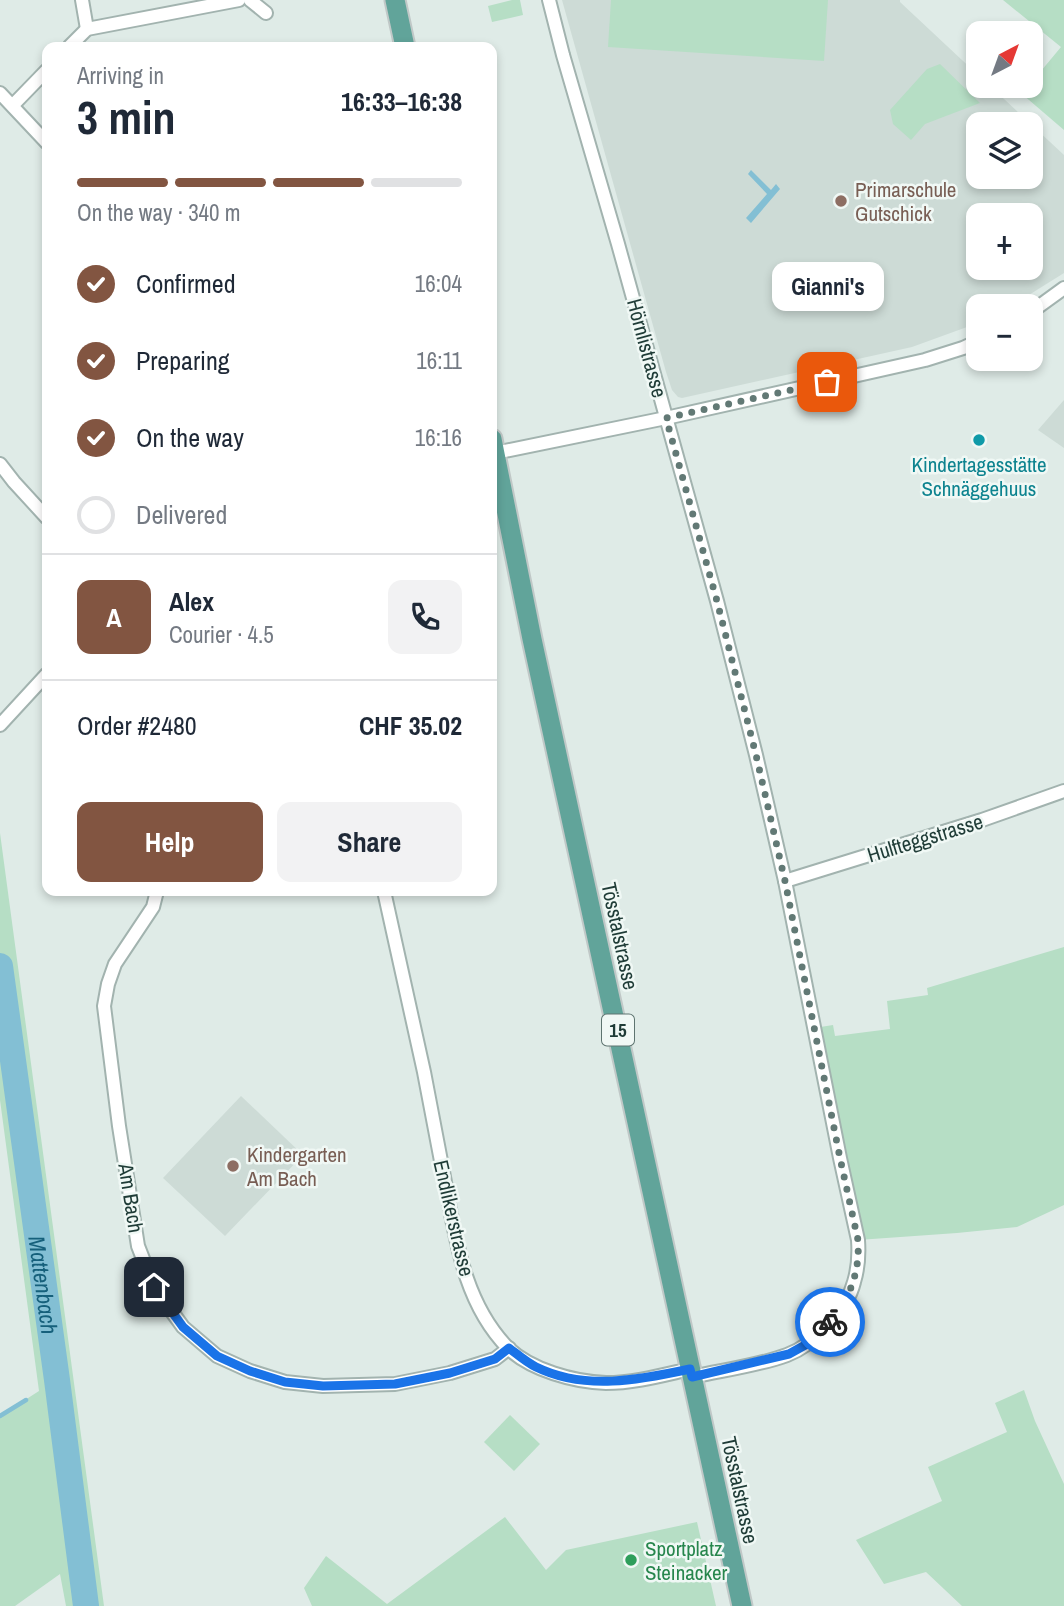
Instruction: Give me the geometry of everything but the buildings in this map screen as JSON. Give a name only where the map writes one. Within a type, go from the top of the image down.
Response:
[{"type":"main road","points":[[395,0],[404,42]]},
{"type":"main road","name":"Tösstalstrasse","points":[[497,466],[524,603],[742,1606]]},
{"type":"street","points":[[82,0],[87,29]]},
{"type":"street","points":[[74,42],[87,29],[239,0]]},
{"type":"street","points":[[250,0],[266,13]]},
{"type":"street","name":"Hörnlistrasse","points":[[549,0],[562,55],[721,614],[785,881],[858,1240],[854,1283],[839,1311],[824,1330],[807,1344],[789,1354],[691,1373]]},
{"type":"street","points":[[13,106],[42,75]]},
{"type":"street","points":[[0,93],[42,138]]},
{"type":"street","points":[[1043,303],[1064,288]]},
{"type":"street","points":[[497,445],[666,418],[925,360],[966,347]]},
{"type":"street","points":[[0,464],[42,513]]},
{"type":"street","points":[[0,725],[42,681]]},
{"type":"street","name":"Hulfteggstrasse","points":[[785,881],[982,820],[1064,791]]},
{"type":"street","name":"Am Bach","points":[[156,896],[153,907],[115,964],[104,1006],[138,1246],[154,1287],[183,1327],[217,1356],[233,1364],[285,1382],[323,1386],[409,1382],[495,1359],[509,1348]]},
{"type":"street","name":"Endlikerstrasse","points":[[385,896],[423,1068],[453,1229],[466,1275],[482,1313],[509,1348],[535,1367],[565,1377],[605,1383],[691,1373]]},
{"type":"shaded area","name":"Primarschule Gutschick","points":[[562,0],[900,0],[966,64],[966,98],[1003,98],[1018,112],[966,112],[966,189],[1043,189],[1043,135],[1064,155],[1064,273],[1030,294],[966,294],[966,327],[912,347],[678,397],[672,390],[666,372]]},
{"type":"shaded area","points":[[1064,400],[1064,448],[1038,430]]},
{"type":"shaded area","name":"Kindergarten Am Bach","points":[[241,1096],[303,1155],[225,1236],[163,1178]]},
{"type":"green space","points":[[520,0],[523,15],[492,22],[488,6]]},
{"type":"green space","points":[[611,0],[828,0],[824,61],[608,47]]},
{"type":"green space","points":[[1003,0],[1064,0],[1064,130],[1027,98],[1043,98],[1043,69],[1061,47],[1043,32],[1043,21],[1029,21]]},
{"type":"green space","points":[[940,64],[966,89],[966,98],[975,98],[980,103],[925,124],[911,140],[893,124],[890,110],[927,69]]},
{"type":"green space","points":[[0,833],[104,1606],[66,1606],[60,1574],[15,1606],[0,1606],[0,1416],[39,1391],[0,1100]]},
{"type":"green space","points":[[1064,947],[1064,1205],[1017,1227],[858,1240],[814,1028],[833,1025],[835,1036],[890,1029],[887,1001],[928,995],[927,988]]},
{"type":"green space","points":[[1024,1390],[1064,1484],[1064,1606],[962,1606],[926,1572],[884,1584],[856,1540],[942,1501],[928,1467],[1007,1432],[995,1403]]},
{"type":"green space","points":[[510,1415],[540,1444],[514,1471],[484,1442]]},
{"type":"green space","points":[[505,1517],[546,1570],[566,1550],[697,1522],[716,1606],[312,1606],[304,1588],[326,1556],[387,1604]]},
{"type":"water","points":[[751,170],[771,190],[776,184],[780,189],[751,223],[746,218],[767,194],[748,174]]},
{"type":"waterway","name":"Mattenbach","points":[[0,966],[86,1606]]},
{"type":"waterway","name":"Mattenbach","points":[[51,1384],[57,1380]]},
{"type":"waterway","points":[[0,1416],[26,1400]]},
{"type":"way so far","points":[[827,382],[666,418],[756,755],[785,881],[858,1240],[854,1283],[847,1300],[830,1322]]},
{"type":"place","name":"Primarschule Gutschick","points":[[841,201]]},
{"type":"place","name":"Gianni's","points":[[827,382]]},
{"type":"place","name":"Kindertagesstätte Schnäggehuus","points":[[979,440]]},
{"type":"place","name":"Kindergarten Am Bach","points":[[233,1166]]},
{"type":"place","name":"Sportplatz Steinacker","points":[[631,1560]]},
{"type":"route","points":[[154,1287],[183,1327],[217,1356],[250,1371],[285,1382],[323,1386],[395,1384],[422,1379],[495,1359],[509,1348],[535,1367],[565,1377],[605,1383],[643,1380],[690,1369],[692,1377],[789,1354],[807,1344],[830,1322]]}]
